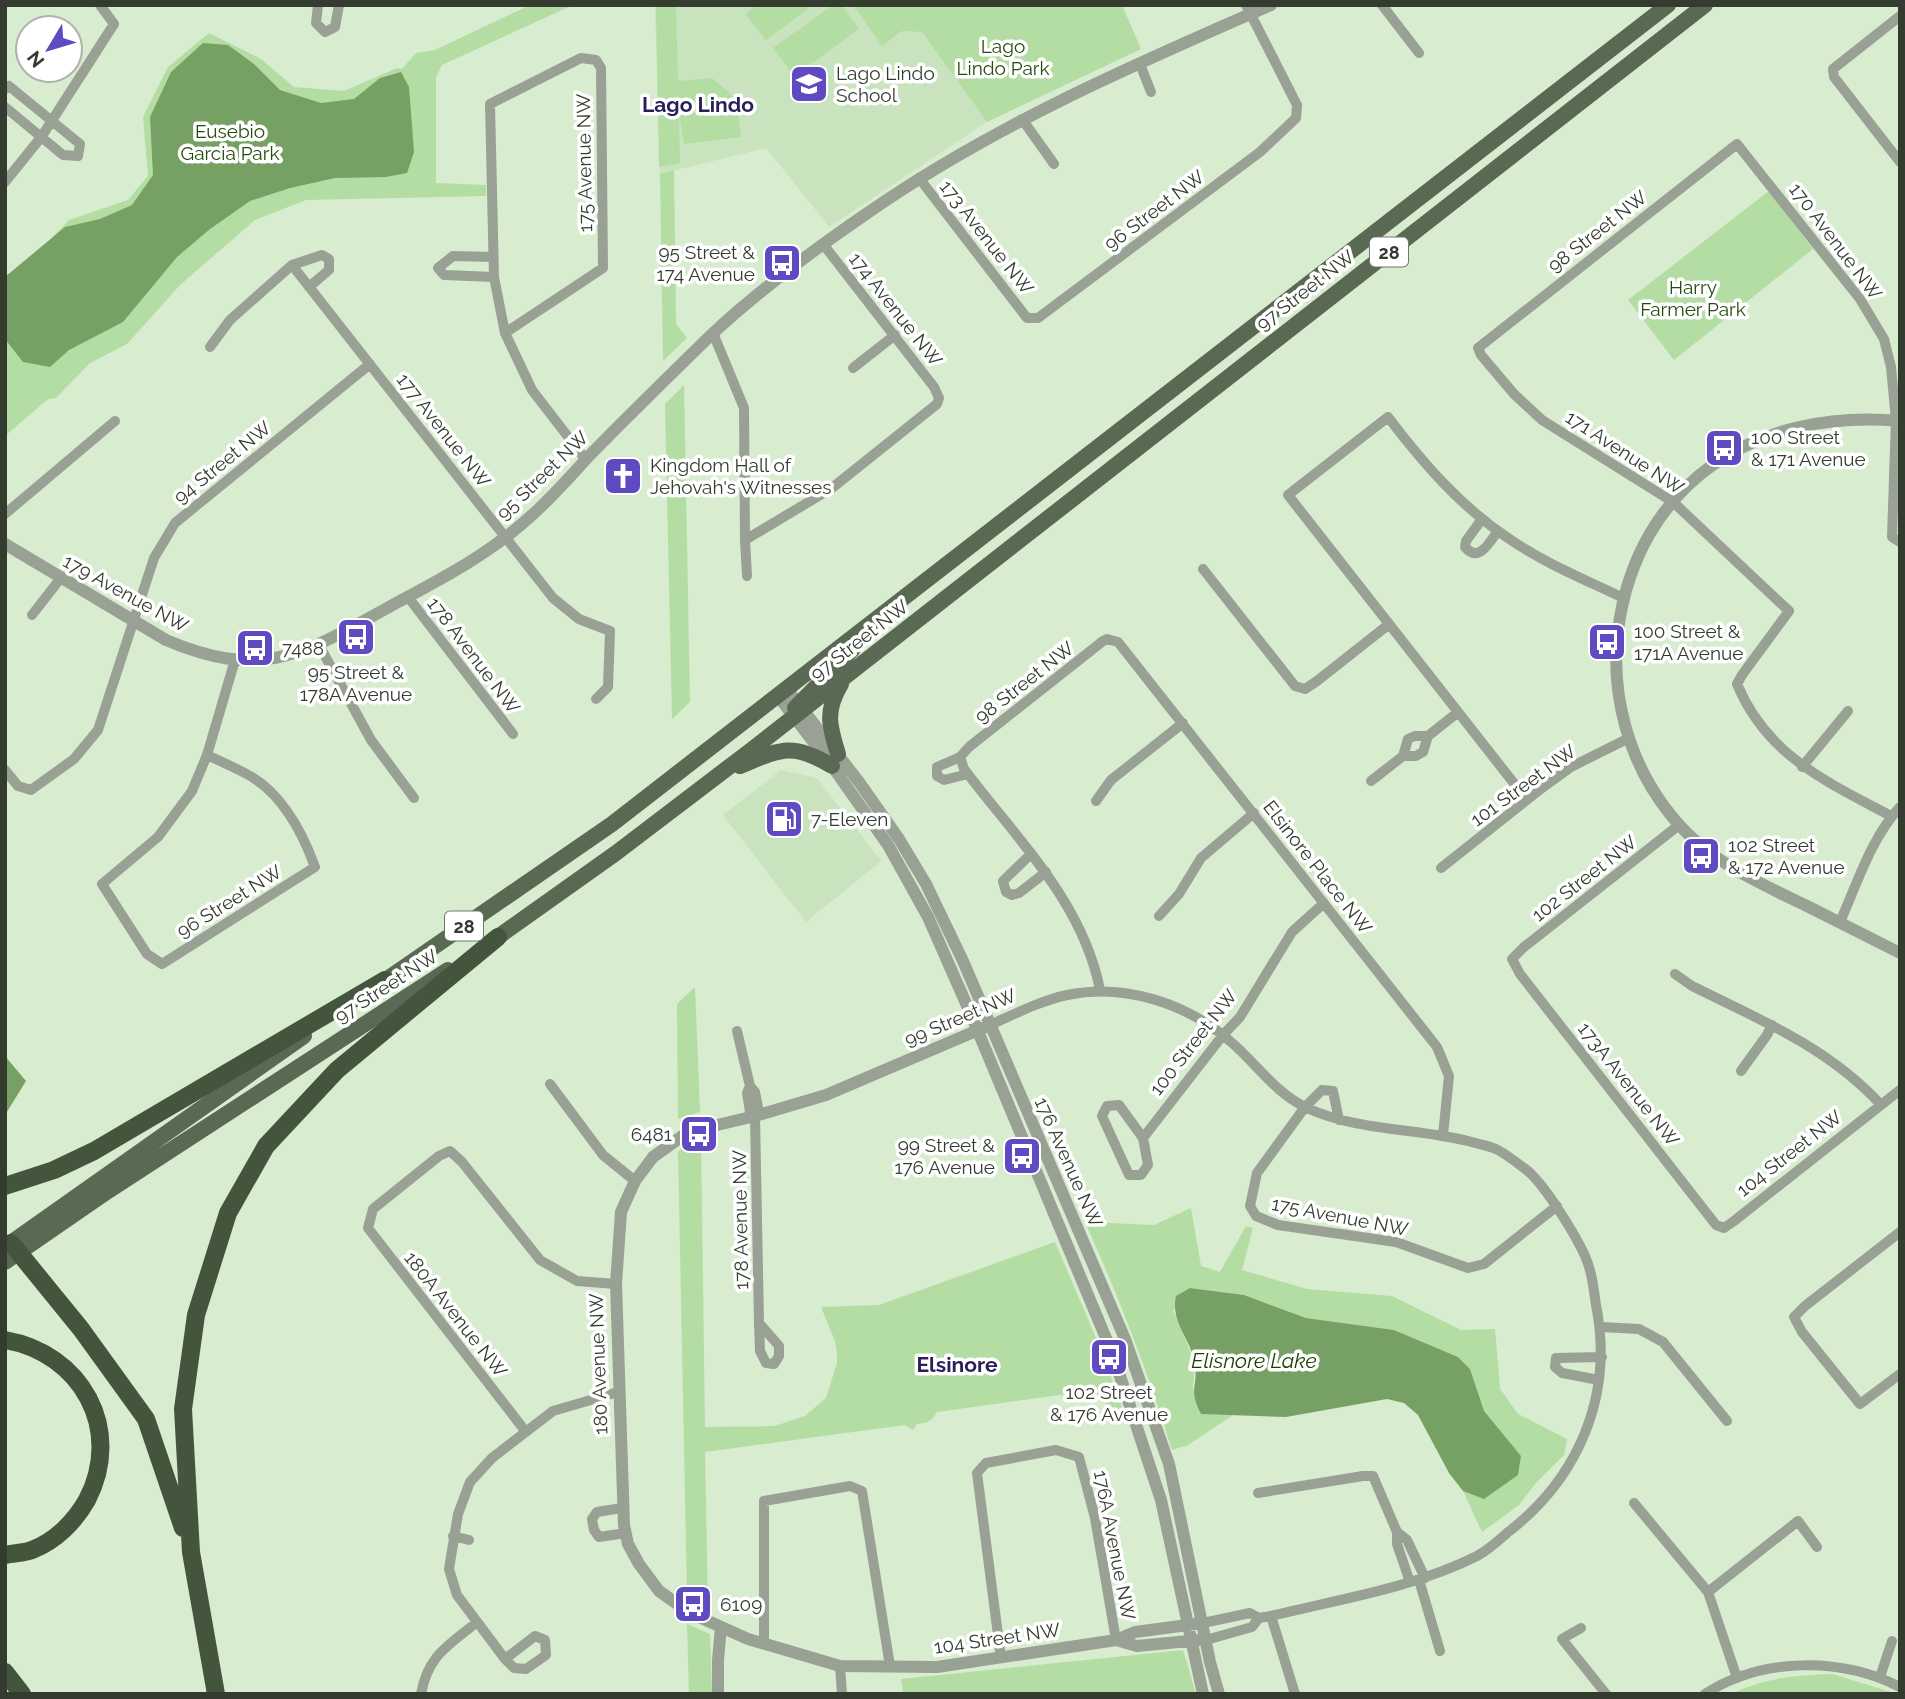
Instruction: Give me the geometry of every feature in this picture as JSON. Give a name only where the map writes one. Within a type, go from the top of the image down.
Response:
[{"type":"highway","points":[[216,1694],[191,1552],[183,1409],[196,1315],[228,1213],[266,1146],[337,1070],[498,937]]},
{"type":"highway","points":[[5,1186],[54,1170],[94,1151],[384,980]]},
{"type":"highway","points":[[10,1251],[81,1329],[146,1419],[191,1552]]},
{"type":"highway","points":[[5,1340],[23,1343],[43,1351],[75,1377],[89,1396],[100,1447],[98,1472],[91,1491],[81,1511],[66,1529],[32,1550],[5,1555]]},
{"type":"highway","points":[[5,1672],[22,1694]]},
{"type":"main road","name":"97 Street NW","points":[[10,1251],[152,1142],[612,824],[1668,5]]},
{"type":"main road","name":"97 Street NW","points":[[10,1251],[120,1183],[498,937],[616,853],[719,775],[798,710],[845,679],[1705,5]]},
{"type":"main road","points":[[798,710],[907,596]]},
{"type":"main road","points":[[719,775],[777,751],[788,750],[835,760],[829,713],[833,698],[845,679]]},
{"type":"street","points":[[5,182],[42,136],[114,24],[100,5]]},
{"type":"street","points":[[318,5],[316,23],[325,32],[335,27],[339,5]]},
{"type":"street","name":"95 Street NW","points":[[235,660],[294,655],[319,645],[474,559],[505,538],[542,506],[713,333],[823,244],[919,178],[1022,119],[1248,10],[1271,5]]},
{"type":"street","points":[[1382,5],[1419,52]]},
{"type":"street","name":"96 Street NW","points":[[1027,318],[1038,318],[1260,152],[1296,118],[1297,105],[1248,10]]},
{"type":"street","points":[[1900,16],[1833,69],[1834,77],[1900,162]]},
{"type":"street","name":"175 Avenue NW","points":[[493,257],[489,104],[581,58],[596,60],[601,68],[603,268],[505,333]]},
{"type":"street","points":[[1140,64],[1151,92]]},
{"type":"street","points":[[5,89],[9,86],[80,144],[78,156],[63,155],[5,107]]},
{"type":"street","points":[[1022,119],[1054,164]]},
{"type":"street","name":"98 Street NW","points":[[1478,348],[1482,342],[1737,144]]},
{"type":"street","name":"170 Avenue NW","points":[[1737,144],[1860,299],[1884,339],[1891,367],[1898,421],[1896,540]]},
{"type":"street","name":"173 Avenue NW","points":[[919,178],[1027,318]]},
{"type":"street","name":"174 Avenue NW","points":[[745,540],[832,488],[937,404],[939,398],[938,391],[823,244]]},
{"type":"street","points":[[210,347],[230,320],[292,265],[322,255],[329,259],[329,270],[309,287]]},
{"type":"street","points":[[494,277],[444,275],[438,268],[453,256],[493,257],[494,277],[505,333],[532,390],[586,460]]},
{"type":"street","name":"177 Avenue NW","points":[[292,265],[553,598],[579,619],[610,631],[608,687],[596,699]]},
{"type":"street","points":[[713,333],[744,408],[747,576]]},
{"type":"street","points":[[853,368],[895,335]]},
{"type":"street","name":"171 Avenue NW","points":[[1478,348],[1514,394],[1542,420],[1673,502],[1789,611],[1737,684],[1765,730],[1802,767]]},
{"type":"street","name":"94 Street NW","points":[[5,770],[18,786],[31,790],[74,760],[98,730],[154,558],[175,523],[370,364]]},
{"type":"street","points":[[1527,800],[1288,495],[1388,417],[1434,474],[1482,519],[1545,561],[1623,598]]},
{"type":"street","points":[[1898,421],[1834,420],[1803,425],[1773,433],[1718,462],[1673,502],[1654,527],[1639,555],[1623,598],[1616,650],[1618,692],[1629,738],[1652,788],[1679,825],[1711,854],[1736,871],[1900,953]]},
{"type":"street","points":[[5,514],[115,421]]},
{"type":"street","points":[[1482,519],[1466,541],[1465,547],[1470,553],[1482,551],[1498,530]]},
{"type":"street","name":"179 Avenue NW","points":[[5,544],[166,640],[193,651],[235,660]]},
{"type":"street","points":[[1203,569],[1295,686],[1305,689],[1388,625]]},
{"type":"street","points":[[32,615],[60,579]]},
{"type":"street","name":"178 Avenue NW","points":[[408,597],[513,734]]},
{"type":"street","name":"98 Street NW","points":[[960,757],[969,747],[1103,642],[1112,640]]},
{"type":"street","name":"Elsinore Place NW","points":[[1112,640],[1125,649],[1437,1047],[1449,1076],[1443,1135]]},
{"type":"street","points":[[319,645],[371,740],[414,798]]},
{"type":"street","points":[[206,755],[235,660]]},
{"type":"street","name":"176 Avenue NW","points":[[782,693],[835,760],[928,917],[984,1027],[1125,1339],[1169,1465],[1219,1694]]},
{"type":"street","points":[[1848,711],[1802,767],[1891,816]]},
{"type":"street","points":[[1371,780],[1403,756],[1420,754],[1425,748],[1428,736],[1457,712]]},
{"type":"street","points":[[1096,801],[1111,780],[1183,723]]},
{"type":"street","points":[[1403,756],[1408,739],[1428,736]]},
{"type":"street","name":"101 Street NW","points":[[1441,868],[1571,767],[1629,738]]},
{"type":"street","name":"96 Street NW","points":[[206,755],[254,778],[276,797],[306,843],[314,867],[162,964],[147,954],[102,884],[158,837],[192,792],[206,755]]},
{"type":"street","points":[[968,774],[944,780],[937,776],[937,767],[960,757],[968,774],[1045,872],[1078,922],[1095,962],[1100,990]]},
{"type":"street","points":[[1840,922],[1864,866],[1891,816],[1900,807]]},
{"type":"street","points":[[1159,916],[1179,894],[1201,858],[1254,813]]},
{"type":"street","name":"102 Street NW","points":[[1512,959],[1679,825]]},
{"type":"street","points":[[1031,854],[1003,881],[1006,892],[1012,895],[1019,893],[1045,872]]},
{"type":"street","name":"100 Street NW","points":[[1143,1138],[1240,1017],[1292,932],[1324,903]]},
{"type":"street","name":"173A Avenue NW","points":[[1512,959],[1520,974],[1721,1228]]},
{"type":"street","points":[[1675,974],[1692,986],[1805,1042],[1833,1062],[1881,1105]]},
{"type":"street","name":"99 Street NW","points":[[616,1284],[621,1212],[635,1181],[653,1157],[688,1132],[827,1095],[984,1027],[1064,996],[1100,990],[1146,996],[1185,1011],[1223,1035]]},
{"type":"street","points":[[1741,1071],[1772,1025]]},
{"type":"street","name":"176 Avenue NW","points":[[984,1027],[1114,1355],[1161,1500],[1203,1694]]},
{"type":"street","points":[[737,1031],[750,1086],[747,1093],[750,1112],[755,1116]]},
{"type":"street","points":[[1223,1035],[1282,1093],[1306,1107],[1339,1120],[1443,1135],[1496,1148],[1528,1171],[1556,1206],[1589,1265],[1601,1327],[1602,1357],[1599,1380],[1562,1373],[1555,1367],[1556,1358],[1602,1357]]},
{"type":"street","points":[[550,1084],[603,1155],[635,1181]]},
{"type":"street","points":[[1306,1107],[1322,1090],[1331,1089],[1338,1105],[1339,1120]]},
{"type":"street","name":"104 Street NW","points":[[1721,1228],[1734,1221],[1900,1090]]},
{"type":"street","points":[[1119,1105],[1143,1138],[1148,1165],[1141,1175],[1129,1175],[1102,1116],[1107,1106],[1119,1105]]},
{"type":"street","name":"175 Avenue NW","points":[[1306,1107],[1257,1173],[1250,1206],[1256,1216],[1278,1225],[1396,1242],[1468,1268],[1484,1264],[1556,1206]]},
{"type":"street","name":"178 Avenue NW","points":[[755,1116],[760,1323]]},
{"type":"street","name":"180 Avenue NW","points":[[372,1214],[373,1209],[439,1156],[450,1152],[462,1162],[540,1259],[577,1281],[616,1284],[622,1508],[628,1544],[659,1591],[690,1613],[721,1627]]},
{"type":"street","name":"180A Avenue NW","points":[[372,1214],[368,1228],[526,1432]]},
{"type":"street","points":[[1900,1232],[1794,1317],[1802,1332],[1860,1404],[1900,1374]]},
{"type":"street","points":[[1601,1327],[1639,1329],[1663,1342],[1727,1421]]},
{"type":"street","name":"104 Street NW","points":[[721,1627],[764,1644],[840,1666],[937,1667],[1116,1640],[1135,1632],[1203,1623],[1250,1613],[1259,1618],[1271,1616],[1418,1580],[1480,1554],[1531,1516],[1564,1475],[1581,1444],[1593,1412],[1599,1380]]},
{"type":"street","points":[[505,1659],[457,1595],[449,1569],[458,1514],[470,1482],[492,1458],[553,1411],[618,1392]]},
{"type":"street","name":"176A Avenue NW","points":[[1001,1658],[976,1478],[980,1468],[992,1462],[1056,1450],[1079,1457],[1094,1518],[1116,1640]]},
{"type":"street","points":[[1258,1493],[1373,1476],[1398,1532],[1397,1544],[1418,1580],[1440,1651]]},
{"type":"street","points":[[764,1644],[764,1501],[850,1486],[863,1491],[890,1666]]},
{"type":"street","points":[[1634,1503],[1708,1592],[1737,1678]]},
{"type":"street","points":[[622,1508],[597,1513],[592,1519],[594,1530],[599,1537],[626,1533]]},
{"type":"street","points":[[1708,1592],[1798,1521],[1817,1548]]},
{"type":"street","points":[[453,1536],[469,1539]]},
{"type":"street","points":[[1271,1616],[1295,1694]]},
{"type":"street","name":"104 Street NW","points":[[1116,1640],[1137,1646],[1206,1640],[1252,1627],[1259,1618]]},
{"type":"street","points":[[421,1694],[426,1670],[437,1655],[477,1622]]},
{"type":"street","points":[[718,1694],[721,1627]]},
{"type":"street","points":[[1581,1628],[1562,1639],[1605,1694]]},
{"type":"street","points":[[1880,1677],[1892,1641]]},
{"type":"street","points":[[1705,1694],[1737,1678],[1781,1666],[1811,1664],[1838,1666],[1880,1677],[1900,1687]]},
{"type":"street","points":[[840,1666],[842,1694]]},
{"type":"shaded area","name":"Lago Lindo School","points":[[655,5],[853,5],[882,46],[902,30],[922,32],[987,122],[829,227],[766,148],[660,174]]},
{"type":"shaded area","points":[[781,770],[817,778],[881,861],[806,922],[723,815]]},
{"type":"green space","name":"Eusebio Garcia Park","points":[[530,5],[573,5],[442,65],[436,77],[436,183],[486,185],[486,196],[306,200],[255,220],[180,285],[127,344],[90,363],[56,398],[48,399],[5,436],[5,286],[69,220],[128,200],[148,176],[143,117],[168,67],[209,33],[261,59],[294,87],[344,91],[397,68],[402,69],[416,53],[435,50]]},
{"type":"green space","points":[[656,5],[676,5],[678,81],[712,78],[736,99],[741,137],[684,144],[679,114],[680,163],[659,167]]},
{"type":"green space","points":[[757,5],[813,5],[766,40],[745,14]]},
{"type":"green space","points":[[833,5],[842,5],[859,29],[794,76],[773,48]]},
{"type":"green space","name":"Lago Lindo Park","points":[[853,5],[1122,5],[1141,49],[987,122],[922,32],[902,31],[882,46]]},
{"type":"green space","points":[[674,170],[676,324],[687,338],[663,361],[660,174]]},
{"type":"green space","name":"Harry Farmer Park","points":[[1769,191],[1813,249],[1674,360],[1628,300]]},
{"type":"green space","points":[[684,385],[690,702],[672,719],[665,404]]},
{"type":"green space","points":[[695,987],[700,1112],[678,1119],[677,1004]]},
{"type":"green space","points":[[701,1140],[705,1427],[775,1426],[805,1416],[826,1398],[837,1363],[837,1353],[821,1307],[879,1305],[1055,1242],[1102,1352],[1124,1413],[1082,1392],[937,1412],[927,1422],[917,1424],[913,1430],[905,1425],[705,1452],[708,1607],[687,1595],[678,1151]]},
{"type":"green space","points":[[1191,1208],[1201,1266],[1220,1272],[1246,1226],[1253,1228],[1242,1270],[1307,1289],[1392,1296],[1461,1330],[1495,1329],[1500,1389],[1518,1414],[1567,1439],[1564,1455],[1535,1484],[1519,1505],[1482,1532],[1463,1491],[1484,1498],[1518,1475],[1521,1456],[1483,1411],[1470,1369],[1458,1357],[1394,1330],[1306,1318],[1244,1295],[1191,1288],[1173,1310],[1195,1363],[1193,1388],[1201,1414],[1233,1415],[1188,1445],[1172,1450],[1132,1335],[1085,1222],[1154,1225]]},
{"type":"green space","points":[[687,1624],[710,1634],[712,1694],[689,1694]]},
{"type":"green space","points":[[1183,1650],[1196,1694],[903,1694],[901,1679]]},
{"type":"green space","points":[[1832,1674],[1898,1694],[1731,1694],[1780,1678]]},
{"type":"water","name":"Eusebio Garcia Park","points":[[203,43],[228,45],[254,64],[280,90],[321,103],[354,99],[380,78],[401,72],[409,87],[414,152],[407,173],[386,177],[335,178],[290,188],[250,201],[210,229],[177,257],[123,322],[69,350],[50,367],[23,362],[5,339],[5,277],[65,227],[100,219],[132,205],[153,175],[150,117],[171,72]]},
{"type":"water","points":[[5,1056],[26,1081],[5,1115]]},
{"type":"water","name":"Elisnore Lake","points":[[1190,1288],[1244,1295],[1306,1318],[1394,1330],[1458,1357],[1470,1369],[1484,1411],[1521,1456],[1518,1475],[1484,1499],[1463,1491],[1449,1473],[1418,1415],[1404,1403],[1387,1399],[1286,1417],[1201,1414],[1194,1393],[1196,1373],[1193,1356],[1176,1315],[1175,1306],[1176,1296]]},
{"type":"place","name":"Lago Lindo School","points":[[809,84]]},
{"type":"place","name":"95 Street & 174 Avenue","points":[[782,263]]},
{"type":"place","name":"100 Street & 171 Avenue","points":[[1724,448]]},
{"type":"place","name":"Kingdom Hall of Jehovah's Witnesses","points":[[623,476]]},
{"type":"place","name":"95 Street & 178A Avenue","points":[[356,637]]},
{"type":"place","name":"100 Street & 171A Avenue","points":[[1607,642]]},
{"type":"place","name":"7488","points":[[255,648]]},
{"type":"place","name":"7-Eleven","points":[[784,819]]},
{"type":"place","name":"102 Street & 172 Avenue","points":[[1701,856]]},
{"type":"place","name":"6481","points":[[699,1134]]},
{"type":"place","name":"99 Street & 176 Avenue","points":[[1022,1156]]},
{"type":"place","name":"102 Street & 176 Avenue","points":[[1109,1357]]},
{"type":"place","name":"6109","points":[[693,1604]]},
{"type":"district","name":"Lago Lindo","points":[[698,104]]},
{"type":"district","name":"Elsinore","points":[[957,1364]]}]
